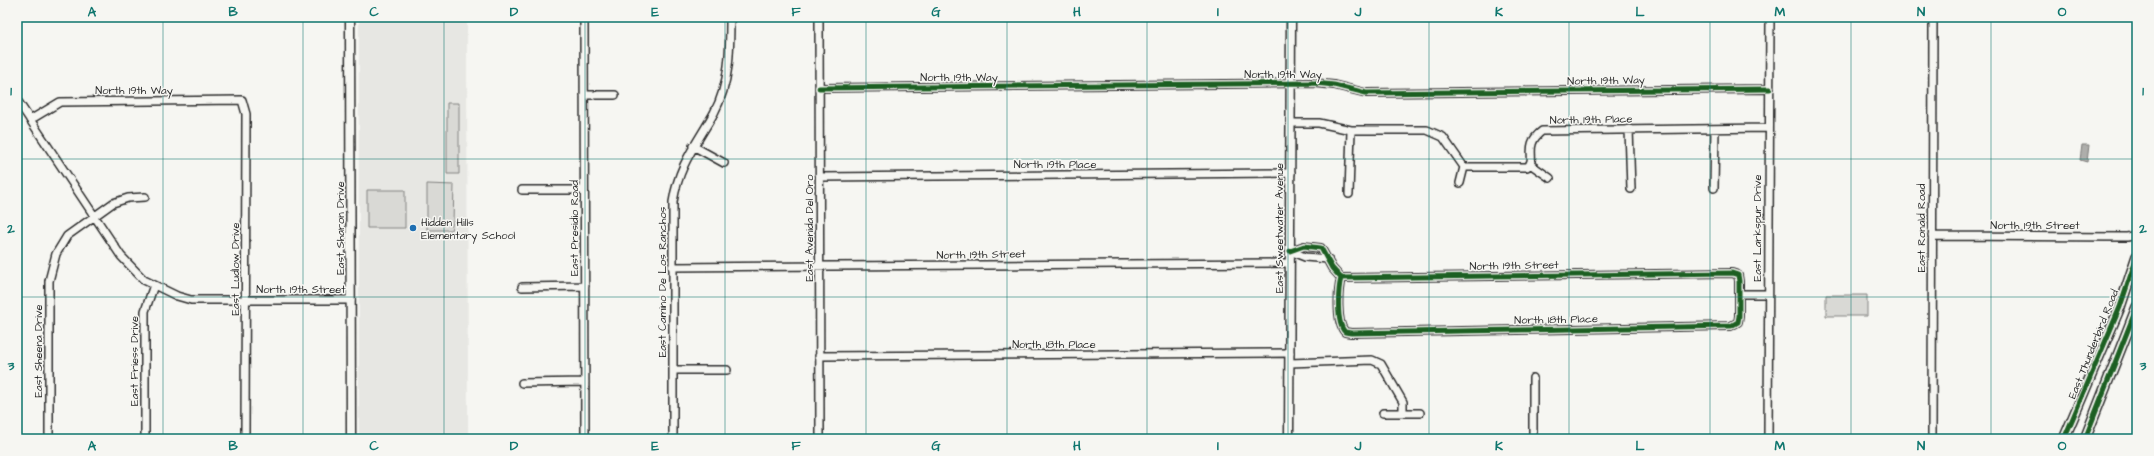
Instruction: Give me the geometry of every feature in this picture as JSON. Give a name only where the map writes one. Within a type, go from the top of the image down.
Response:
[{"type":"main road","name":"East Thunderbird Road","points":[[2064,439],[2120,307],[2137,256]]},
{"type":"main road","points":[[2085,439],[2137,307]]},
{"type":"street","name":"East Sharon Drive","points":[[350,17],[351,439]]},
{"type":"street","name":"East Presidio Road","points":[[584,17],[585,439]]},
{"type":"street","name":"East Camino De Los Ranchos","points":[[673,439],[672,210],[676,187],[693,146],[714,112],[726,77],[730,57],[730,17]]},
{"type":"street","name":"East Avenida Del Oro","points":[[819,17],[820,439]]},
{"type":"street","name":"East Sweetwater Avenue","points":[[1289,439],[1291,17]]},
{"type":"street","name":"East Larkspur Drive","points":[[1768,439],[1770,17]]},
{"type":"street","name":"East Ronald Road","points":[[1932,439],[1933,17]]},
{"type":"street","name":"North 19th Way","points":[[819,88],[1291,84],[1334,85],[1366,93],[1770,89]]},
{"type":"street","points":[[584,95],[615,95]]},
{"type":"street","points":[[17,100],[94,216],[113,203],[128,198],[145,197]]},
{"type":"street","name":"North 19th Way","points":[[30,120],[60,102],[242,100]]},
{"type":"street","name":"East Ludlow Drive","points":[[242,100],[246,114],[246,439]]},
{"type":"street","points":[[1291,123],[1319,123],[1351,130],[1427,130],[1443,137],[1464,168],[1460,183]]},
{"type":"street","name":"North 19th Place","points":[[1530,164],[1530,145],[1534,137],[1542,131],[1769,128]]},
{"type":"street","points":[[1629,129],[1631,189]]},
{"type":"street","points":[[1714,188],[1715,129]]},
{"type":"street","points":[[1350,194],[1351,130]]},
{"type":"street","points":[[693,146],[724,163]]},
{"type":"street","points":[[1464,168],[1527,167],[1530,164],[1550,178]]},
{"type":"street","name":"North 19th Place","points":[[820,177],[1291,173]]},
{"type":"street","points":[[522,190],[584,190]]},
{"type":"street","name":"North 19th Street","points":[[94,216],[121,256],[144,280],[177,296],[191,300],[351,300]]},
{"type":"street","name":"East Sheena Drive","points":[[49,439],[49,280],[52,263],[59,247],[67,236],[94,216]]},
{"type":"street","name":"North 19th Street","points":[[1932,236],[2127,237],[2137,235]]},
{"type":"street","points":[[1290,251],[1304,246],[1315,246],[1321,248],[1332,268],[1341,278]]},
{"type":"street","points":[[1290,251],[1304,257],[1328,259]]},
{"type":"street","name":"North 19th Street","points":[[672,267],[1290,263]]},
{"type":"street","name":"North 19th Street","points":[[1341,278],[1732,273],[1738,276],[1740,294]]},
{"type":"street","name":"North 18th Place","points":[[1341,278],[1339,317],[1345,332],[1731,326],[1738,322],[1740,316],[1740,294]]},
{"type":"street","name":"East Friess Drive","points":[[145,439],[145,311],[154,285]]},
{"type":"street","points":[[522,287],[585,286]]},
{"type":"street","points":[[1740,294],[1768,294]]},
{"type":"street","name":"North 18th Place","points":[[819,356],[1290,353]]},
{"type":"street","points":[[1290,363],[1372,360],[1381,364],[1402,402],[1403,413]]},
{"type":"street","points":[[673,370],[726,370]]},
{"type":"street","points":[[1533,378],[1533,439]]},
{"type":"street","points":[[522,384],[585,382]]},
{"type":"street","points":[[1384,413],[1420,413]]},
{"type":"shaded area","name":"Hidden Hills Elementary School","points":[[359,17],[467,17],[468,439],[359,439]]},
{"type":"shaded area","points":[[447,103],[459,103],[459,174],[447,174]]},
{"type":"shaded area","points":[[2082,145],[2089,145],[2087,162],[2080,160]]},
{"type":"shaded area","points":[[427,184],[454,185],[453,222],[451,230],[427,230]]},
{"type":"shaded area","points":[[367,190],[405,190],[405,228],[367,228]]},
{"type":"shaded area","points":[[1826,295],[1867,295],[1867,316],[1826,316]]},
{"type":"cycle path","points":[[819,88],[1315,83],[1334,85],[1366,93],[1770,89]]},
{"type":"cycle path","points":[[1290,251],[1304,246],[1321,248],[1332,268],[1341,278],[1732,273],[1738,275],[1739,281],[1739,316],[1738,322],[1731,326],[1351,333],[1345,332],[1340,321],[1339,290],[1341,278]]},
{"type":"cycle path","points":[[2064,439],[2120,307],[2137,256]]},
{"type":"cycle path","points":[[2085,439],[2137,307]]},
{"type":"place","name":"Hidden Hills Elementary School","points":[[413,228]]}]
